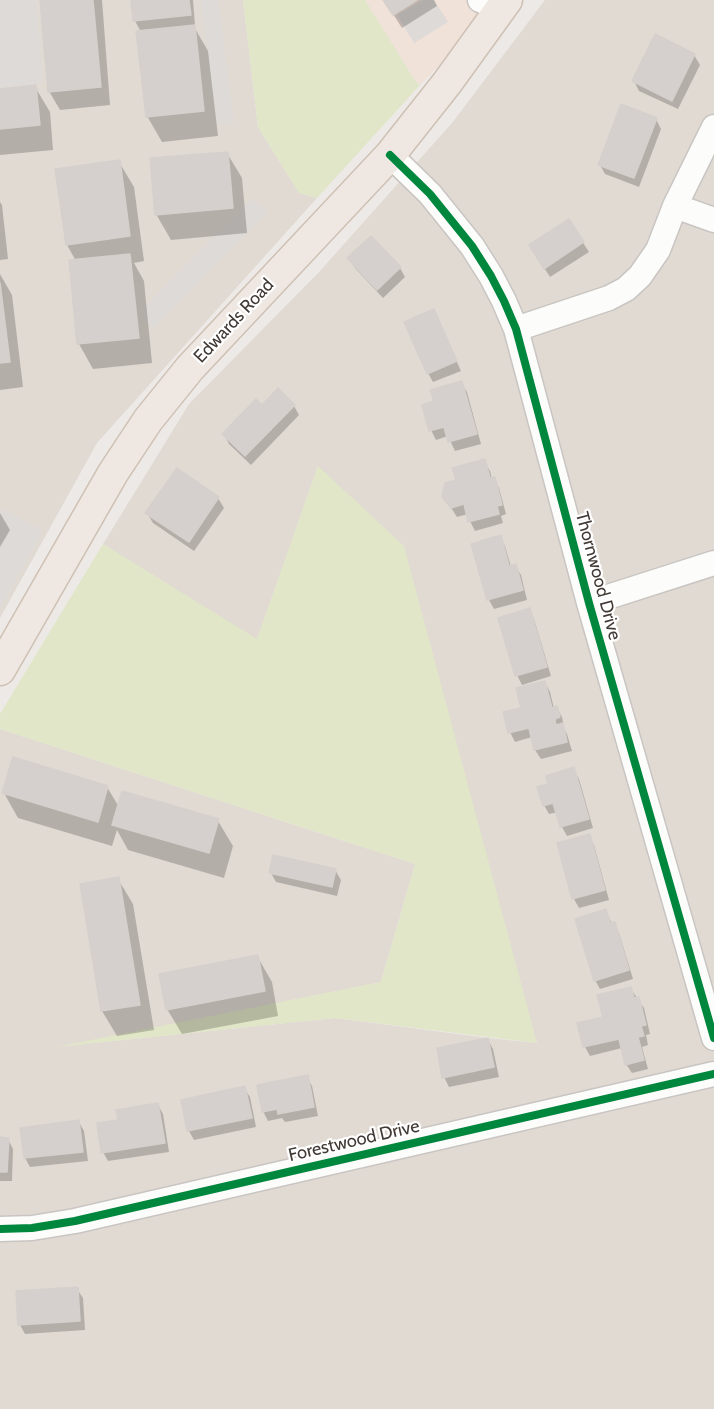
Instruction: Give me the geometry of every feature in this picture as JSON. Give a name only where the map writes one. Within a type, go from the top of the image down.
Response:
[{"type":"main road","name":"Edwards Road","points":[[0,670],[113,473],[148,420],[190,368],[390,155],[447,82],[496,3]]},
{"type":"street","points":[[516,329],[609,298],[626,289],[647,267],[658,250],[675,206],[714,126]]},
{"type":"street","name":"Thornwood Drive","points":[[390,155],[429,194],[472,246],[500,293],[516,329],[589,603],[706,983],[714,1038]]},
{"type":"street","points":[[675,206],[714,220]]},
{"type":"street","points":[[589,603],[714,563]]},
{"type":"street","name":"Forestwood Drive","points":[[0,1229],[32,1228],[75,1221],[714,1074]]},
{"type":"shaded area","points":[[0,0],[243,0],[258,127],[299,193],[317,198],[97,443],[0,618]]},
{"type":"shaded area","points":[[0,0],[36,0],[43,83],[0,87]]},
{"type":"shaded area","points":[[201,0],[218,0],[234,122],[217,124]]},
{"type":"shaded area","points":[[365,0],[488,0],[450,54],[420,85]]},
{"type":"shaded area","points":[[423,0],[434,0],[448,22],[414,43],[397,15]]},
{"type":"shaded area","points":[[545,0],[714,0],[714,1409],[0,1409],[0,729],[415,864],[381,982],[65,1046],[335,1018],[537,1043],[318,466],[257,640],[103,544],[189,404],[319,272],[452,123]]},
{"type":"shaded area","points":[[252,200],[268,211],[153,329],[140,311]]},
{"type":"shaded area","points":[[3,509],[43,531],[0,608],[0,515]]},
{"type":"green space","points":[[243,0],[365,0],[420,85],[317,198],[299,193],[258,127]]},
{"type":"green space","points":[[318,466],[404,546],[537,1043],[335,1018],[56,1047],[381,982],[415,864],[0,729],[0,714],[103,544],[257,639]]},
{"type":"building","points":[[40,0],[93,0],[101,87],[48,92]]},
{"type":"building","points":[[131,0],[189,0],[191,15],[133,21]]},
{"type":"building","points":[[383,0],[417,0],[393,15]]},
{"type":"building","points":[[195,25],[204,111],[146,117],[136,31]]},
{"type":"building","points":[[655,34],[695,54],[672,101],[632,81]]},
{"type":"building","points":[[36,85],[40,125],[0,129],[0,89]]},
{"type":"building","points":[[621,104],[657,118],[634,178],[598,165]]},
{"type":"building","points":[[228,152],[233,208],[155,215],[150,158]]},
{"type":"building","points":[[120,160],[130,236],[66,245],[55,169]]},
{"type":"building","points":[[569,219],[584,242],[544,269],[529,245]]},
{"type":"building","points":[[371,236],[401,267],[377,290],[347,258]]},
{"type":"building","points":[[130,254],[139,338],[77,344],[69,260]]},
{"type":"building","points":[[0,283],[10,362],[0,363]]},
{"type":"building","points":[[434,309],[457,361],[427,374],[404,322]]},
{"type":"building","points":[[462,381],[477,434],[448,442],[444,427],[429,431],[422,405],[434,401],[430,390]]},
{"type":"building","points":[[278,388],[295,405],[245,456],[222,434],[256,399],[262,405]]},
{"type":"building","points":[[485,459],[490,478],[495,477],[502,505],[497,506],[499,514],[468,522],[464,504],[451,508],[442,497],[445,483],[456,480],[452,468]]},
{"type":"building","points":[[177,468],[219,497],[189,542],[145,513]]},
{"type":"building","points":[[501,535],[509,566],[516,564],[523,590],[487,600],[471,544]]},
{"type":"building","points":[[530,608],[547,667],[515,676],[498,618]]},
{"type":"building","points":[[545,681],[552,708],[557,706],[560,717],[555,719],[556,725],[563,723],[567,742],[534,750],[529,728],[508,733],[503,712],[521,708],[516,688]]},
{"type":"building","points":[[13,757],[108,786],[98,822],[2,793]]},
{"type":"building","points":[[574,767],[589,819],[560,827],[553,803],[543,806],[537,787],[548,784],[546,776]]},
{"type":"building","points":[[122,791],[219,819],[209,853],[112,825]]},
{"type":"building","points":[[590,834],[605,890],[572,899],[557,843]]},
{"type":"building","points":[[273,855],[336,869],[332,887],[269,873]]},
{"type":"building","points":[[119,877],[140,1005],[101,1011],[80,884]]},
{"type":"building","points":[[606,909],[610,923],[615,922],[629,970],[594,981],[575,919]]},
{"type":"building","points":[[258,955],[265,991],[166,1010],[159,974]]},
{"type":"building","points":[[631,987],[634,998],[639,997],[646,1025],[641,1026],[644,1036],[638,1037],[644,1060],[625,1065],[619,1039],[583,1047],[577,1023],[603,1017],[597,995]]},
{"type":"building","points":[[488,1038],[494,1067],[442,1078],[437,1048]]},
{"type":"building","points":[[308,1075],[314,1107],[278,1114],[277,1109],[262,1112],[257,1085]]},
{"type":"building","points":[[245,1086],[252,1118],[187,1131],[181,1100]]},
{"type":"building","points":[[158,1103],[165,1143],[101,1153],[97,1123],[118,1120],[116,1110]]},
{"type":"building","points":[[79,1120],[83,1152],[24,1158],[20,1128]]},
{"type":"building","points":[[0,1137],[9,1138],[7,1172],[0,1172]]},
{"type":"building","points":[[78,1287],[80,1321],[18,1325],[16,1291]]},
{"type":"cycle path","points":[[390,155],[430,194],[472,246],[491,276],[516,329],[589,603],[714,1038]]},
{"type":"cycle path","points":[[0,1229],[32,1228],[75,1221],[714,1074]]}]
